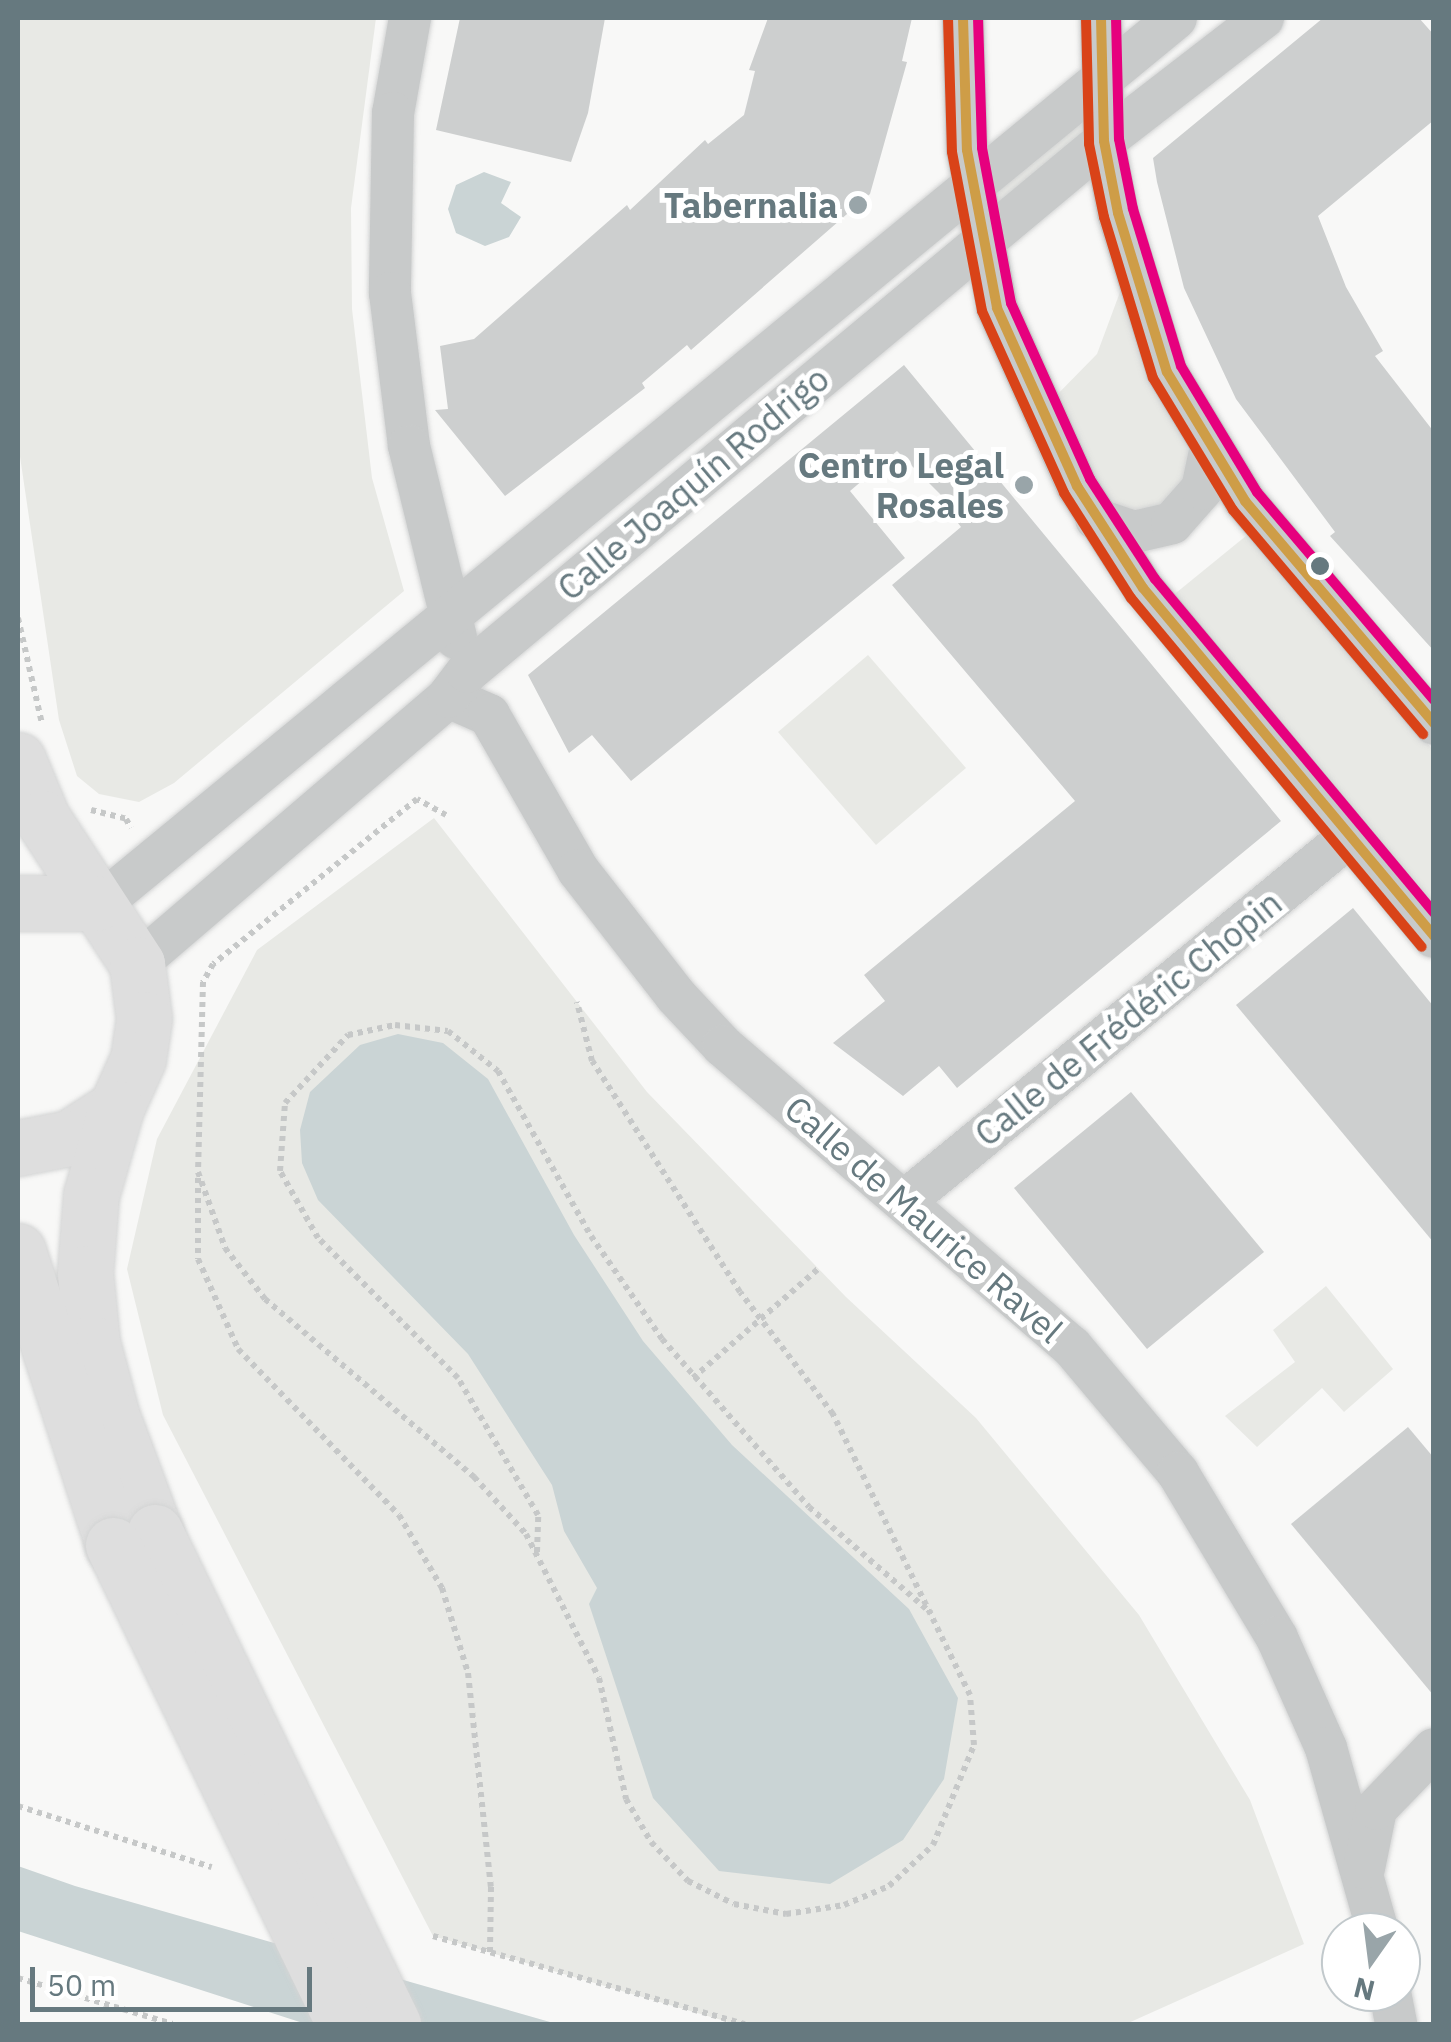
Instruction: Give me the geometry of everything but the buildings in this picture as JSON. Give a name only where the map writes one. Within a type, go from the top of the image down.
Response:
[{"type":"main road","points":[[18,760],[34,802],[136,964],[142,1040],[116,1108],[91,1194],[85,1273],[92,1343],[112,1417],[134,1538],[393,2024]]},
{"type":"main road","points":[[18,903],[97,904]]},
{"type":"main road","points":[[18,1148],[69,1138],[116,1108]]},
{"type":"main road","points":[[18,1251],[134,1538],[344,2024]]},
{"type":"street","points":[[410,18],[393,113],[390,293],[410,446],[448,617],[458,684]]},
{"type":"street","points":[[963,18],[974,187],[997,308],[1026,384],[1096,519],[1192,650],[1434,937]]},
{"type":"street","points":[[1100,18],[1104,141],[1151,335],[1210,450],[1245,501],[1434,724]]},
{"type":"street","name":"Calle Joaquín Rodrigo","points":[[97,904],[1176,18]]},
{"type":"street","name":"Calle Joaquín Rodrigo","points":[[136,964],[458,684],[984,241],[1104,141],[1263,18]]},
{"type":"street","points":[[1096,519],[1134,532],[1172,523],[1202,489],[1210,450]]},
{"type":"street","name":"Calle de Maurice Ravel","points":[[458,684],[489,715],[578,870],[676,996],[736,1058],[987,1268],[1126,1405],[1234,1558],[1326,1748],[1364,1868],[1374,1912]]},
{"type":"street","name":"Calle de Frédéric Chopin","points":[[906,1200],[1350,836]]},
{"type":"street","name":"Calle de Maurice Ravel","points":[[1326,1748],[1344,1768],[1403,1767]]},
{"type":"street","points":[[1364,1868],[1376,1809],[1403,1767]]},
{"type":"path","points":[[446,815],[417,800],[238,944],[203,982],[198,1259],[238,1349],[398,1515],[442,1588],[468,1673],[480,1762],[492,1887],[490,1952]]},
{"type":"path","points":[[230,934],[238,944]]},
{"type":"path","points":[[198,1172],[224,1248],[265,1299],[474,1477],[538,1553],[599,1678],[626,1799],[651,1842],[688,1880],[734,1904],[786,1914],[844,1905],[890,1886],[933,1845],[956,1799],[974,1745],[970,1695],[936,1618],[833,1414],[764,1320],[592,1061],[577,1002]]},
{"type":"path","points":[[538,1553],[538,1515],[458,1378],[298,1211],[280,1171],[286,1103],[308,1071],[348,1035],[395,1025],[448,1031],[498,1071],[591,1236],[693,1378],[809,1506],[936,1618]]},
{"type":"path","points":[[693,1378],[818,1269]]},
{"type":"path","points":[[18,1806],[212,1866]]},
{"type":"path","points":[[433,1936],[746,2024]]},
{"type":"path","points":[[18,1978],[172,2024]]},
{"type":"shaded area","points":[[18,18],[376,18],[351,208],[352,309],[372,478],[404,591],[174,783],[139,802],[99,794],[77,776],[59,720],[18,443]]},
{"type":"shaded area","points":[[1085,109],[1090,134],[995,217],[991,194]]},
{"type":"shaded area","points":[[484,172],[511,182],[501,203],[521,217],[509,237],[485,246],[456,233],[448,209],[456,185]]},
{"type":"shaded area","points":[[1123,284],[1192,441],[1182,503],[1115,514],[1047,405],[1097,354]]},
{"type":"shaded area","points":[[1252,531],[1433,750],[1433,915],[1171,597]]},
{"type":"shaded area","points":[[868,655],[966,768],[876,845],[778,732]]},
{"type":"shaded area","points":[[434,818],[647,1092],[846,1297],[976,1418],[1139,1615],[1250,1800],[1304,1944],[1126,2024],[735,2024],[433,1936],[163,1415],[127,1269],[157,1139],[257,950]]},
{"type":"shaded area","points":[[398,1034],[443,1043],[488,1079],[574,1235],[643,1341],[732,1445],[909,1609],[958,1698],[944,1779],[903,1840],[830,1884],[719,1871],[653,1798],[589,1604],[597,1588],[564,1531],[552,1485],[468,1354],[318,1200],[302,1163],[300,1130],[310,1092],[360,1045]]},
{"type":"shaded area","points":[[1326,1286],[1393,1369],[1344,1412],[1322,1388],[1257,1447],[1225,1416],[1295,1362],[1273,1330]]},
{"type":"shaded area","points":[[18,1866],[75,1886],[557,2024],[306,2024],[18,1931]]},
{"type":"transit line","points":[[948,18],[952,152],[982,311],[1064,493],[1131,598],[1422,947]]},
{"type":"transit line","points":[[963,18],[967,150],[997,308],[1077,486],[1143,588],[1434,936]]},
{"type":"transit line","points":[[978,18],[982,148],[1011,303],[1090,479],[1155,579],[1434,913]]},
{"type":"transit line","points":[[1086,18],[1089,144],[1104,217],[1153,378],[1233,510],[1423,734]]},
{"type":"transit line","points":[[1101,18],[1104,141],[1118,213],[1167,372],[1245,501],[1434,723]]},
{"type":"transit line","points":[[1116,18],[1119,139],[1133,209],[1181,366],[1257,492],[1434,700]]},
{"type":"place","name":"Tabernalia","points":[[858,205]]},
{"type":"place","name":"Centro Legal Rosales","points":[[1024,485]]}]
